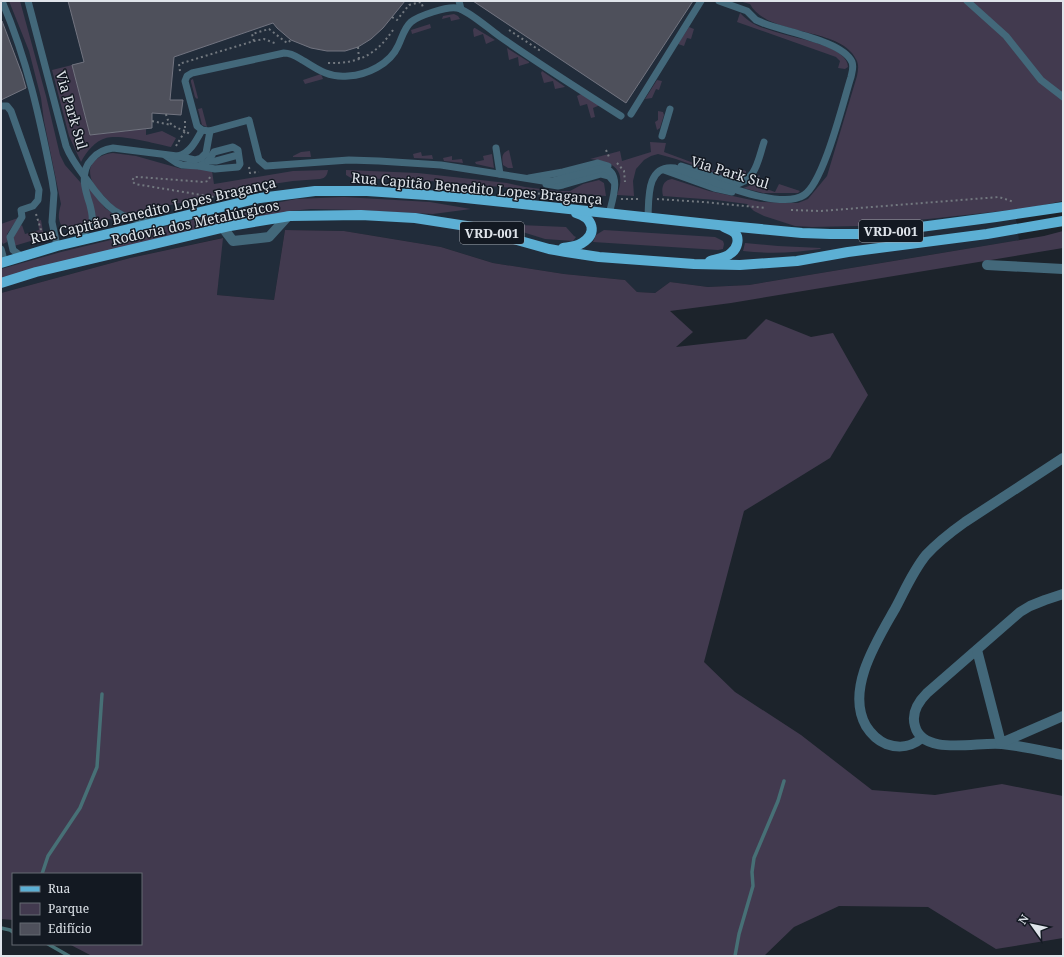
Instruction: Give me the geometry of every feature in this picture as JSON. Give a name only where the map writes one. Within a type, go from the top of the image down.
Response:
[{"type":"main road","name":"Rua Capitão Benedito Lopes Bragança","points":[[1,262],[57,246],[260,198],[286,194],[335,190],[456,197],[566,210],[718,225]]},
{"type":"main road","name":"VRD-001","points":[[718,225],[802,233],[861,234],[1063,207]]},
{"type":"main road","points":[[549,249],[581,244],[589,235],[591,225],[587,217],[566,210]]},
{"type":"main road","name":"Rodovia dos Metalúrgicos","points":[[1,283],[36,272],[223,228],[288,216],[361,215],[415,218],[473,227],[549,249],[599,257],[694,264],[740,265],[797,261],[848,252],[979,235],[1063,221]]},
{"type":"main road","points":[[694,264],[725,257],[736,248],[738,238],[736,234],[718,225]]},
{"type":"street","points":[[223,228],[234,241],[269,237],[288,216]]},
{"type":"street","points":[[987,265],[1063,269]]},
{"type":"street","points":[[922,738],[910,746],[894,746],[877,739],[869,731],[863,721],[859,694],[868,658],[914,573],[925,556],[950,532],[1063,458]]},
{"type":"street","points":[[1063,594],[1030,606],[1012,619],[920,700],[916,707],[914,723],[916,731],[922,738],[934,744],[1001,743],[1063,754]]},
{"type":"street","points":[[977,650],[1001,743]]},
{"type":"street","points":[[1001,743],[1063,716]]},
{"type":"lane","points":[[2,1],[16,34],[32,85],[52,180],[54,193],[52,222],[57,246]]},
{"type":"lane","name":"Via Park Sul","points":[[28,1],[66,146],[72,159],[84,176],[92,218],[88,227],[74,242]]},
{"type":"lane","points":[[459,1],[461,9]]},
{"type":"lane","points":[[631,114],[701,1]]},
{"type":"lane","name":"Via Park Sul","points":[[664,168],[675,168],[749,194],[767,198],[790,199],[800,197],[807,192],[813,185],[824,163],[851,77],[853,68],[852,61],[844,52],[836,47],[764,24],[756,20],[747,11],[719,1]]},
{"type":"lane","points":[[966,1],[1006,36],[1041,80],[1063,97]]},
{"type":"lane","points":[[614,179],[601,174],[558,186],[500,174],[441,165],[379,161],[349,160],[266,166],[259,160],[249,120],[210,131],[202,130],[195,124],[185,78],[192,73],[284,53],[295,55],[325,74],[354,76],[374,68],[389,59],[396,50],[406,28],[413,21],[454,7],[461,9],[505,41],[621,116]]},
{"type":"lane","points":[[1,106],[7,106],[11,111],[39,190],[38,200],[32,206],[21,210],[22,217],[10,237],[13,250],[21,256]]},
{"type":"lane","points":[[662,136],[670,109]]},
{"type":"lane","points":[[177,156],[182,155],[189,150],[202,130]]},
{"type":"lane","points":[[163,220],[142,220],[118,213],[104,203],[84,176],[86,167],[93,158],[108,148],[165,154],[192,160],[201,158],[206,153],[210,131]]},
{"type":"lane","points":[[719,184],[737,184],[747,180],[753,173],[764,142]]},
{"type":"lane","points":[[165,154],[180,164],[200,166],[214,170],[236,168],[240,164],[236,148],[230,147],[214,152],[208,161],[200,166]]},
{"type":"lane","points":[[496,148],[500,174]]},
{"type":"lane","points":[[527,180],[598,163],[608,166],[612,170],[614,179],[609,214]]},
{"type":"lane","points":[[648,218],[650,186],[654,176],[664,168],[681,166],[737,184]]},
{"type":"lane","points":[[664,168],[714,188],[749,194]]},
{"type":"lane","points":[[1,249],[3,256],[1,262]]},
{"type":"path","points":[[392,17],[397,20],[409,5],[421,2],[423,8]]},
{"type":"path","points":[[254,41],[252,34],[269,30],[287,43],[291,40]]},
{"type":"path","points":[[358,47],[360,59]]},
{"type":"path","points":[[166,114],[167,120],[172,126]]},
{"type":"path","points":[[152,121],[172,126],[198,138]]},
{"type":"path","points":[[173,149],[185,131]]},
{"type":"path","points":[[245,164],[246,171]]},
{"type":"path","points":[[210,174],[209,180],[204,182],[138,177],[134,177],[132,181],[135,184],[217,198]]},
{"type":"path","points":[[32,206],[39,221],[42,242]]},
{"type":"shaded area","points":[[1,1],[749,1],[764,18],[830,39],[846,47],[1013,198],[1019,240],[749,285],[708,287],[670,282],[655,293],[637,292],[625,280],[564,274],[493,263],[441,247],[344,231],[285,230],[274,300],[217,295],[222,238],[130,258],[1,293]]},
{"type":"green space","points":[[9,1],[20,1],[46,96],[60,155],[65,165],[81,183],[90,214],[87,224],[65,230],[59,221],[61,204],[44,121],[41,98],[29,51]]},
{"type":"green space","points":[[739,1],[1063,1],[1063,201],[1029,208],[938,218],[858,226],[812,227],[795,226],[764,216],[754,211],[747,204],[663,196],[663,185],[672,179],[709,191],[761,202],[798,203],[808,199],[827,176],[857,76],[857,61],[849,50],[837,42],[772,22],[759,14],[750,4]]},
{"type":"green space","points":[[740,13],[758,26],[834,50],[846,60],[848,67],[845,69],[838,68],[840,61],[836,57],[737,22]]},
{"type":"green space","points":[[454,14],[460,19],[451,21],[450,17],[442,19],[443,16]]},
{"type":"green space","points":[[430,24],[431,28],[412,34],[411,30]]},
{"type":"green space","points":[[689,27],[694,29],[691,39],[687,38],[684,46],[678,44]]},
{"type":"green space","points":[[474,28],[495,40],[486,44],[483,34],[474,37]]},
{"type":"green space","points":[[507,48],[529,63],[519,66],[518,57],[509,60]]},
{"type":"green space","points":[[72,65],[90,135],[146,129],[146,135],[162,131],[176,138],[171,147],[129,138],[106,138],[102,139],[91,147],[81,162],[69,136],[52,70]]},
{"type":"green space","points":[[542,71],[565,87],[555,89],[553,81],[544,83],[541,73]]},
{"type":"green space","points":[[321,74],[323,79],[305,84],[303,80]]},
{"type":"green space","points":[[193,79],[197,99],[195,97],[191,82]]},
{"type":"green space","points":[[657,80],[662,81],[659,90],[656,89],[652,98],[645,99]]},
{"type":"green space","points":[[581,94],[600,105],[593,108],[595,117],[591,118],[587,104],[580,106],[577,96]]},
{"type":"green space","points":[[202,108],[207,127],[202,125],[198,109]]},
{"type":"green space","points":[[658,111],[663,112],[664,115],[660,128],[657,130],[655,122],[658,120]]},
{"type":"green space","points":[[650,142],[666,143],[664,152],[734,178],[738,168],[746,171],[746,175],[735,180],[658,154],[644,160],[636,169],[633,181],[634,196],[617,195],[620,186],[620,179],[619,173],[616,169],[606,162],[590,159],[620,151],[622,161],[651,152]]},
{"type":"green space","points":[[509,150],[513,168],[508,168],[503,165],[503,154]]},
{"type":"green space","points":[[310,151],[311,157],[293,157],[301,152]]},
{"type":"green space","points":[[421,152],[422,156],[432,155],[433,159],[414,158],[413,154]]},
{"type":"green space","points":[[113,153],[136,156],[182,169],[197,168],[212,171],[214,184],[293,171],[328,170],[326,176],[320,179],[259,186],[128,214],[110,203],[93,183],[91,177],[91,166],[94,162],[102,156]]},
{"type":"green space","points":[[492,154],[494,168],[476,164],[475,162],[484,160],[483,156]]},
{"type":"green space","points":[[452,156],[452,160],[462,159],[463,163],[444,161],[443,158]]},
{"type":"green space","points":[[346,170],[418,173],[507,183],[557,191],[570,191],[583,184],[599,180],[604,183],[606,196],[418,180],[351,178],[346,175]]},
{"type":"green space","points":[[759,175],[760,176],[756,185],[775,192],[779,184],[800,191],[798,193],[763,193],[743,188],[749,186]]},
{"type":"green space","points":[[88,185],[105,208],[118,217],[93,223]]},
{"type":"green space","points":[[344,197],[430,202],[471,209],[433,214],[311,209],[290,211],[1,278],[1,269],[61,252],[209,216],[296,199]]},
{"type":"green space","points":[[18,218],[7,234],[7,242],[3,244],[1,240],[1,224]]},
{"type":"green space","points":[[41,220],[44,237],[14,246],[13,237],[17,229],[22,225],[25,234],[39,230],[38,221]]},
{"type":"green space","points":[[497,224],[566,227],[576,237],[573,241],[545,239]]},
{"type":"green space","points":[[285,230],[344,231],[441,247],[493,263],[564,274],[625,280],[637,292],[655,293],[670,282],[708,287],[749,285],[1044,236],[1063,231],[1063,248],[731,303],[670,311],[693,332],[676,347],[746,339],[766,319],[811,337],[833,333],[868,395],[830,458],[744,511],[704,662],[735,692],[801,735],[872,790],[935,795],[1002,784],[1063,796],[1063,938],[996,949],[928,907],[839,906],[794,927],[764,956],[92,956],[71,945],[142,945],[142,873],[12,873],[12,920],[1,919],[1,293],[130,258],[223,238],[217,295],[274,300]]},
{"type":"green space","points":[[604,230],[715,237],[723,241],[724,244],[723,249],[718,250],[593,242],[596,235]]},
{"type":"green space","points":[[745,243],[821,248],[791,252],[753,252],[743,251]]},
{"type":"building","points":[[68,1],[405,1],[383,28],[371,39],[358,47],[345,51],[327,51],[311,48],[291,40],[273,23],[174,57],[170,100],[183,100],[181,115],[152,113],[152,128],[90,135],[72,65],[84,62]]},
{"type":"building","points":[[473,1],[693,1],[626,103]]},
{"type":"building","points":[[2,21],[26,88],[1,100]]},
{"type":"waterway","points":[[42,873],[48,856],[80,808],[97,767],[102,694]]},
{"type":"waterway","points":[[735,956],[739,934],[753,886],[752,872],[754,858],[778,801],[784,781]]},
{"type":"waterway","points":[[1,928],[12,931]]},
{"type":"waterway","points":[[50,945],[69,956]]}]
